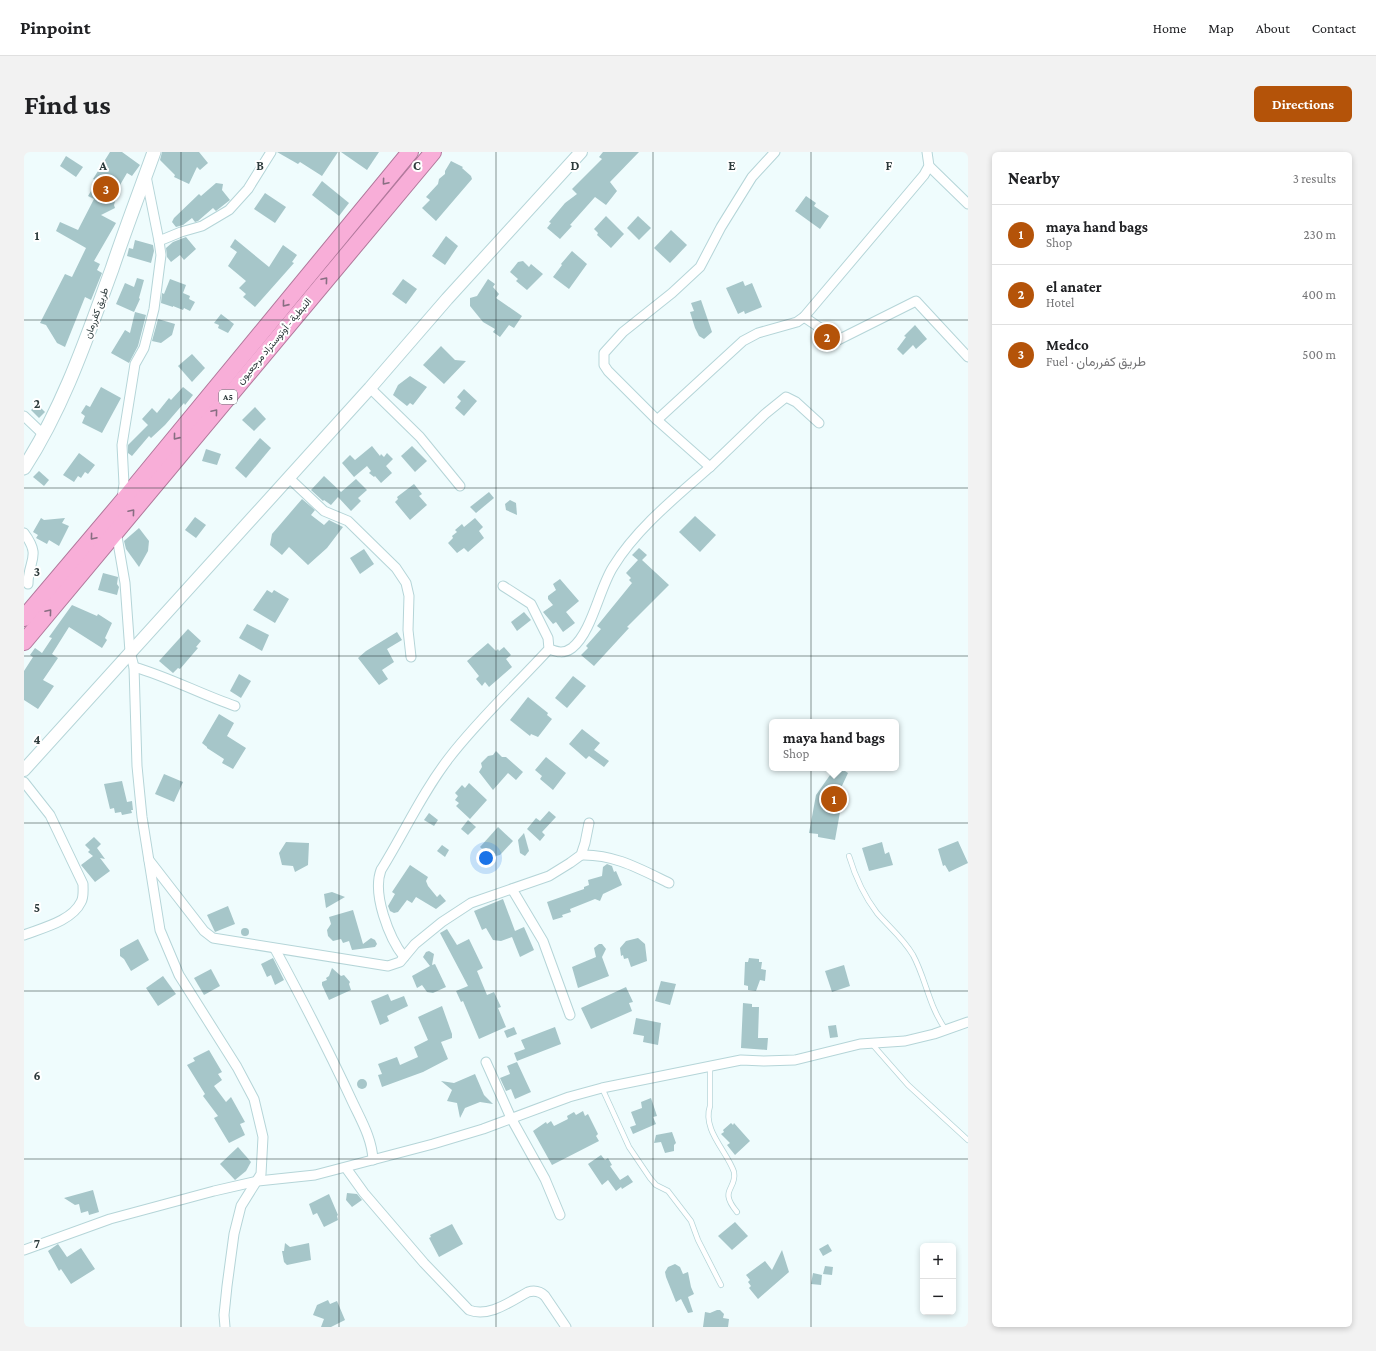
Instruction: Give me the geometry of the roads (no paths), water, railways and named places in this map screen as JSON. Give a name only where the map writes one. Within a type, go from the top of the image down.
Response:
[{"type":"highway","name":"النبطية - أوتوستراد مرجعيون","points":[[24,618],[122,502],[410,152]]},
{"type":"highway","name":"النبطية - أوتوستراد مرجعيون","points":[[24,642],[433,152]]},
{"type":"main road","name":"طريق كفررمان","points":[[24,468],[44,435],[94,321],[154,152]]},
{"type":"street","points":[[159,241],[181,232],[202,226],[229,210],[248,190],[271,152]]},
{"type":"street","points":[[24,770],[370,388],[447,298],[581,152]]},
{"type":"street","points":[[710,467],[657,420],[608,371],[604,365],[604,353],[623,332],[672,293],[700,267],[721,227],[752,176],[775,152]]},
{"type":"street","points":[[927,152],[929,166],[968,204]]},
{"type":"street","points":[[657,420],[743,341],[758,333],[798,322],[804,318],[920,180],[929,166]]},
{"type":"street","points":[[122,502],[124,484],[122,445],[135,364],[144,348],[154,309],[162,255],[146,175]]},
{"type":"street","points":[[804,318],[838,340],[916,301],[968,357]]},
{"type":"street","points":[[370,388],[420,437],[460,486]]},
{"type":"street","points":[[549,648],[556,652],[565,652],[572,648],[580,638],[594,612],[612,568],[622,554],[667,505],[710,467],[765,414],[786,397],[796,402],[819,423]]},
{"type":"street","points":[[24,416],[44,435]]},
{"type":"street","points":[[289,478],[324,511],[348,521],[396,568],[406,583],[409,596],[408,630],[411,657]]},
{"type":"street","points":[[116,531],[125,583],[130,652],[134,667],[137,766],[148,859],[160,930],[171,959],[233,1060],[254,1099],[263,1137],[262,1168],[258,1181],[241,1206],[239,1214],[227,1286],[224,1315],[225,1327]]},
{"type":"street","points":[[24,533],[31,542],[34,552],[34,560],[28,575],[28,584]]},
{"type":"street","points":[[404,957],[392,936],[381,905],[378,891],[378,878],[381,870],[434,779],[449,758],[497,702],[549,648],[548,638],[530,604],[503,586]]},
{"type":"street","points":[[134,667],[157,673],[201,694],[234,706]]},
{"type":"street","points":[[24,782],[50,815],[83,884],[83,896],[76,909],[56,922],[24,935]]},
{"type":"street","points":[[148,859],[204,931],[213,938],[388,966],[396,965],[416,944],[442,922],[471,903],[549,876],[570,863],[581,854],[589,823]]},
{"type":"street","points":[[581,854],[607,856],[628,863],[669,883]]},
{"type":"street","points":[[512,889],[543,940],[570,1016]]},
{"type":"street","points":[[275,949],[343,1079],[371,1141],[373,1160]]},
{"type":"street","points":[[24,1250],[110,1218],[214,1191],[258,1181],[305,1177],[346,1168],[476,1131],[570,1096],[602,1088],[740,1060],[795,1060],[860,1044],[905,1041],[946,1030],[968,1022]]},
{"type":"street","points":[[486,1062],[511,1118],[545,1180],[560,1215]]},
{"type":"street","points":[[346,1168],[364,1193],[419,1257],[469,1310],[478,1313],[487,1312],[528,1292],[541,1292],[566,1327]]},
{"type":"lane","points":[[849,856],[857,879],[876,912],[907,945],[914,957],[938,1018],[946,1030]]},
{"type":"lane","points":[[872,1044],[908,1085],[968,1140]]},
{"type":"lane","points":[[710,1065],[710,1106],[708,1113],[713,1134],[734,1172],[734,1180],[729,1189],[728,1200],[737,1212]]},
{"type":"lane","points":[[602,1088],[629,1147],[650,1178],[656,1185],[668,1191],[691,1221],[698,1240],[722,1285]]},
{"type":"place","name":"Medco","points":[[106,189]]},
{"type":"place","name":"el anater","points":[[827,337]]},
{"type":"place","name":"maya hand bags","points":[[834,799]]}]
